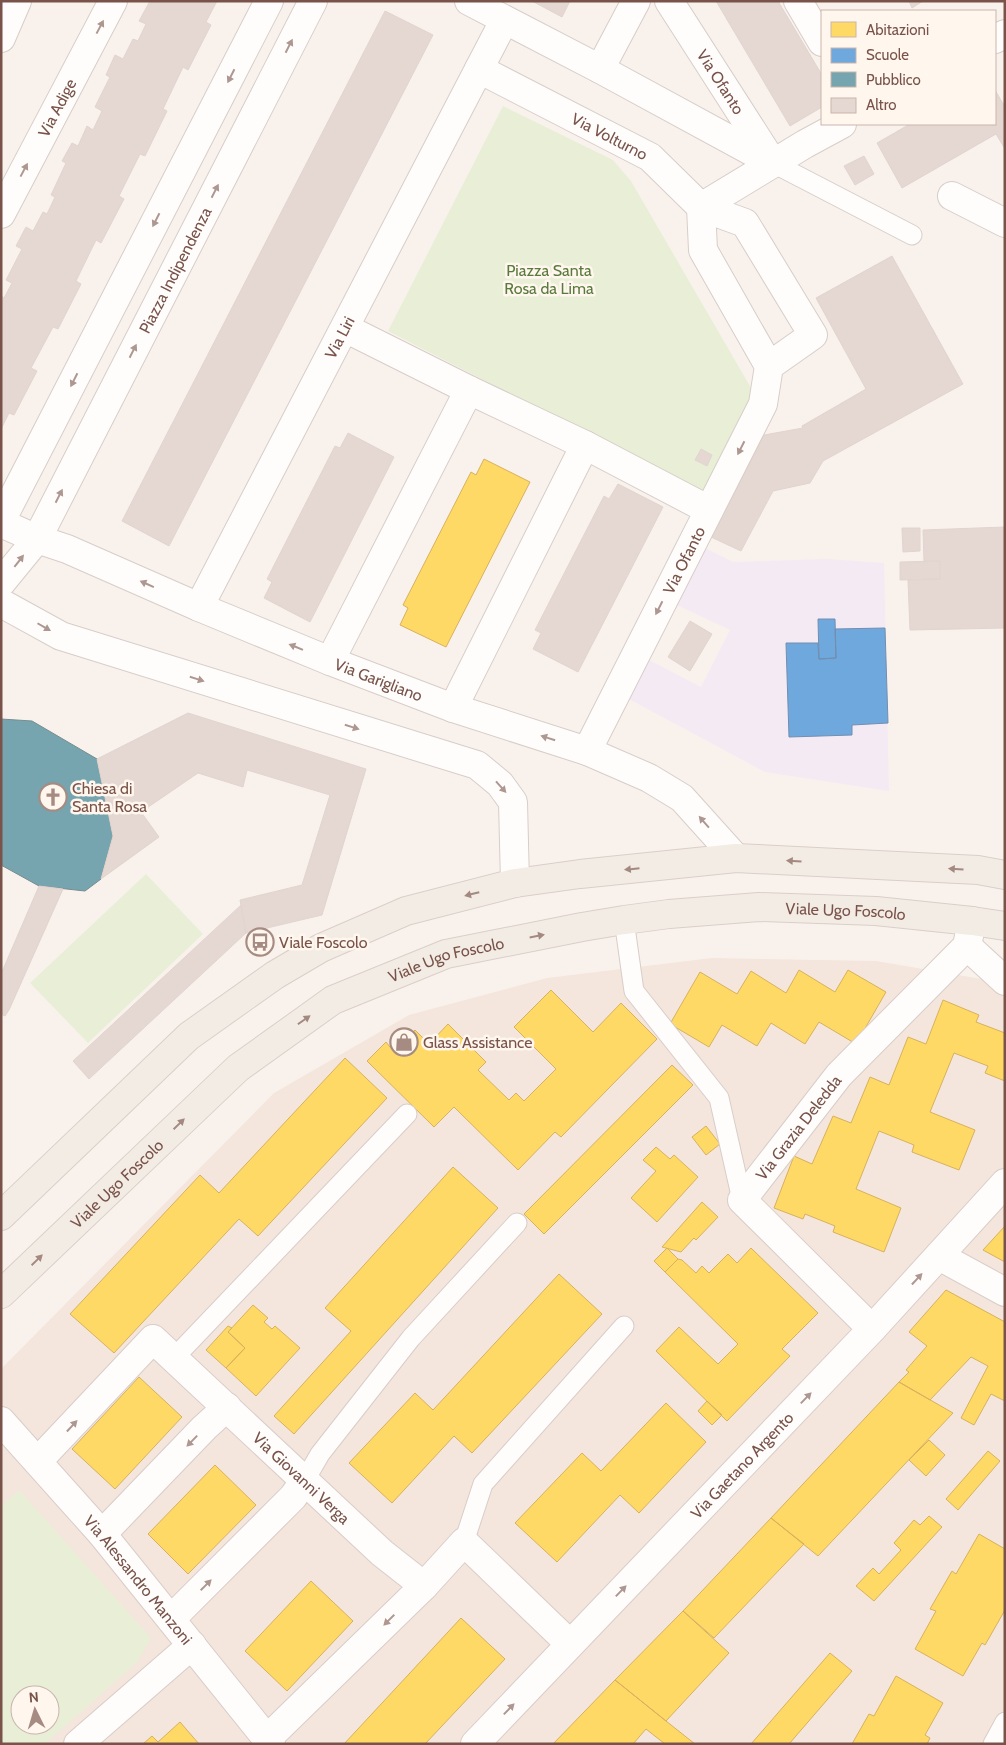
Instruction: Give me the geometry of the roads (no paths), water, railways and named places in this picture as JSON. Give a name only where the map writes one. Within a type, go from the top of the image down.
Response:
[{"type":"main road","points":[[1,1216],[189,1036],[275,975],[321,948],[406,911],[515,883],[580,874],[736,858],[978,870],[1005,875]]},
{"type":"main road","name":"Viale Ugo Foscolo","points":[[1,1294],[238,1068],[333,1000],[446,954],[624,920],[669,914],[759,907],[876,911],[970,933],[1005,926]]},
{"type":"street","points":[[1,38],[17,1]]},
{"type":"street","name":"Via Adige","points":[[1,214],[113,1]]},
{"type":"street","points":[[1,522],[269,1]]},
{"type":"street","name":"Piazza Indipendenza","points":[[1,583],[36,539],[312,1]]},
{"type":"street","points":[[469,1],[504,21],[600,69],[773,163]]},
{"type":"street","points":[[600,69],[636,1]]},
{"type":"street","name":"Via Ofanto","points":[[669,1],[773,163]]},
{"type":"street","points":[[798,1],[821,40]]},
{"type":"street","points":[[480,69],[504,21]]},
{"type":"street","name":"Via Volturno","points":[[480,69],[650,157],[701,207]]},
{"type":"street","name":"Via Liri","points":[[199,608],[480,69]]},
{"type":"street","points":[[701,207],[840,125]]},
{"type":"street","points":[[952,196],[1005,223]]},
{"type":"street","points":[[701,207],[745,223],[813,335],[769,366],[703,250],[701,207]]},
{"type":"street","points":[[344,328],[585,446],[709,510]]},
{"type":"street","name":"Via Ofanto","points":[[587,750],[763,404],[769,366]]},
{"type":"street","points":[[330,661],[469,390]]},
{"type":"street","points":[[453,708],[585,446]]},
{"type":"street","name":"Via Garigliano","points":[[1,522],[36,539],[66,548],[199,608],[330,661],[453,708],[587,750],[649,778],[682,798],[736,858]]},
{"type":"street","points":[[1,603],[60,636],[476,765],[500,784],[513,802],[515,883]]},
{"type":"street","points":[[970,933],[1005,981]]},
{"type":"street","name":"Via Grazia Deledda","points":[[742,1200],[840,1075],[970,933]]},
{"type":"street","name":"Via Gaetano Argento","points":[[475,1744],[872,1329],[1005,1183]]},
{"type":"street","points":[[742,1200],[872,1329]]},
{"type":"street","points":[[939,1256],[1005,1292]]},
{"type":"street","name":"Via Giovanni Verga","points":[[38,1462],[153,1340],[382,1553],[424,1586]]},
{"type":"street","points":[[102,1534],[204,1428],[227,1407]]},
{"type":"street","name":"Via Alessandro Manzoni","points":[[1,1421],[102,1534],[269,1742]]},
{"type":"street","points":[[171,1620],[293,1497],[305,1480]]},
{"type":"street","points":[[269,1742],[424,1586],[464,1542],[570,1644]]},
{"type":"street","points":[[78,1744],[192,1644]]},
{"type":"lane","points":[[773,163],[912,235]]},
{"type":"lane","points":[[624,920],[634,990],[719,1098],[742,1200]]},
{"type":"lane","points":[[174,1360],[407,1114]]},
{"type":"lane","points":[[305,1480],[320,1454],[411,1338],[516,1222]]},
{"type":"lane","points":[[464,1542],[483,1484],[624,1326]]},
{"type":"lane","points":[[993,1744],[1005,1722]]},
{"type":"place","name":"Chiesa di Santa Rosa","points":[[53,797]]},
{"type":"place","name":"Viale Foscolo","points":[[260,942]]},
{"type":"place","name":"Glass Assistance","points":[[404,1042]]},
{"type":"park label","name":"Piazza Santa Rosa da Lima","points":[[549,279]]}]
